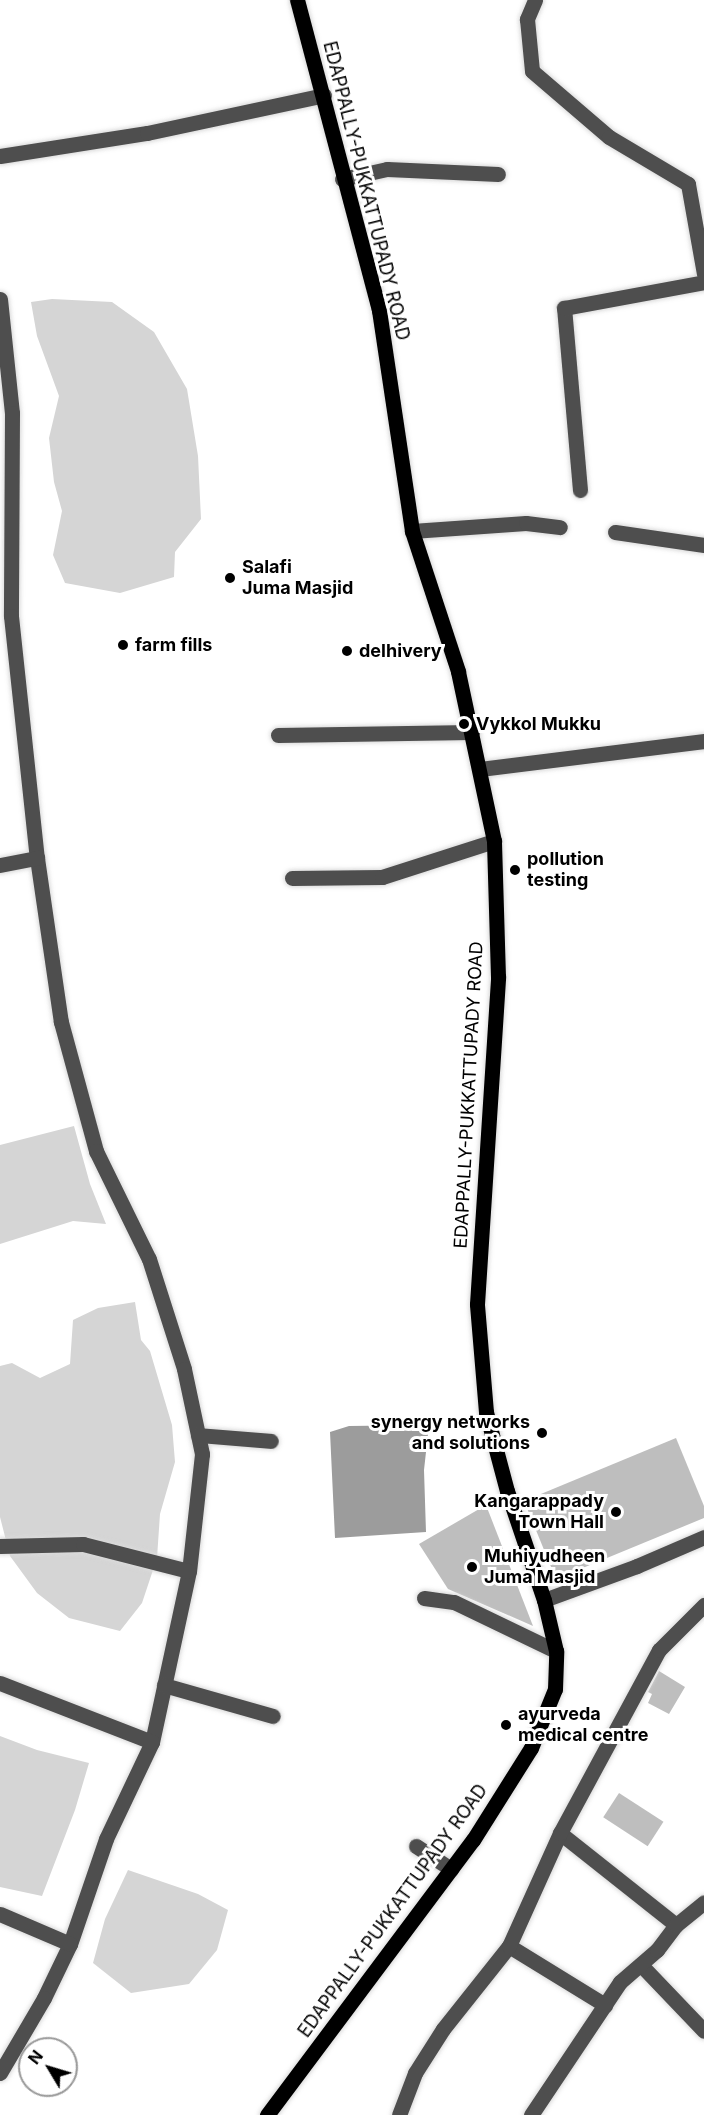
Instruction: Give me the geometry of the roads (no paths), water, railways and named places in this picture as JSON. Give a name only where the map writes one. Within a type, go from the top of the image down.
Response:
[{"type":"main road","name":"EDAPPALLY-PUKKATTUPADY ROAD","points":[[267,2115],[452,1869],[531,1748],[555,1689],[556,1651],[544,1600],[507,1491],[486,1413],[477,1304],[498,977],[494,841],[458,671],[411,531],[379,310],[342,178],[324,95],[297,0]]},
{"type":"street","points":[[535,0],[528,19],[532,71],[609,137],[688,184],[704,274]]},
{"type":"street","points":[[0,156],[147,133],[324,95]]},
{"type":"street","points":[[342,178],[387,169],[498,174]]},
{"type":"street","points":[[580,490],[564,308],[704,282]]},
{"type":"street","points":[[0,299],[6,413],[5,616],[61,1022],[96,1151],[149,1259],[184,1369],[202,1454],[189,1571],[152,1742],[106,1839],[70,1944],[44,1998],[0,2073]]},
{"type":"street","points":[[411,531],[526,523],[560,527]]},
{"type":"street","points":[[615,532],[704,545]]},
{"type":"street","points":[[279,735],[472,732]]},
{"type":"street","points":[[480,769],[704,741]]},
{"type":"street","points":[[292,879],[382,877],[494,841]]},
{"type":"street","points":[[0,865],[37,858]]},
{"type":"street","points":[[198,1435],[270,1441]]},
{"type":"street","points":[[544,1600],[637,1566],[704,1537]]},
{"type":"street","points":[[0,1546],[83,1544],[189,1571]]},
{"type":"street","points":[[424,1598],[454,1602],[556,1651]]},
{"type":"street","points":[[399,2115],[415,2073],[438,2038],[509,1946],[560,1833],[658,1650],[704,1606]]},
{"type":"street","points":[[0,1683],[152,1742]]},
{"type":"street","points":[[164,1685],[273,1716]]},
{"type":"street","points":[[560,1833],[676,1925]]},
{"type":"street","points":[[416,1846],[452,1869]]},
{"type":"street","points":[[531,2115],[620,1982],[641,1965],[676,1925],[704,1902]]},
{"type":"street","points":[[0,1914],[70,1944]]},
{"type":"street","points":[[509,1946],[605,2005]]},
{"type":"street","points":[[641,1965],[704,2031]]},
{"type":"place","name":"Salafi Juma Masjid","points":[[230,578]]},
{"type":"place","name":"farm fills","points":[[123,645]]},
{"type":"place","name":"delhivery","points":[[347,651]]},
{"type":"place","name":"Vykkol Mukku","points":[[464,724]]},
{"type":"place","name":"pollution testing","points":[[515,870]]},
{"type":"place","name":"synergy networks and solutions","points":[[542,1433]]},
{"type":"place","name":"Kangarappady Town Hall","points":[[616,1512]]},
{"type":"place","name":"Muhiyudheen Juma Masjid","points":[[472,1567]]},
{"type":"place","name":"ayurveda medical centre","points":[[506,1725]]}]
